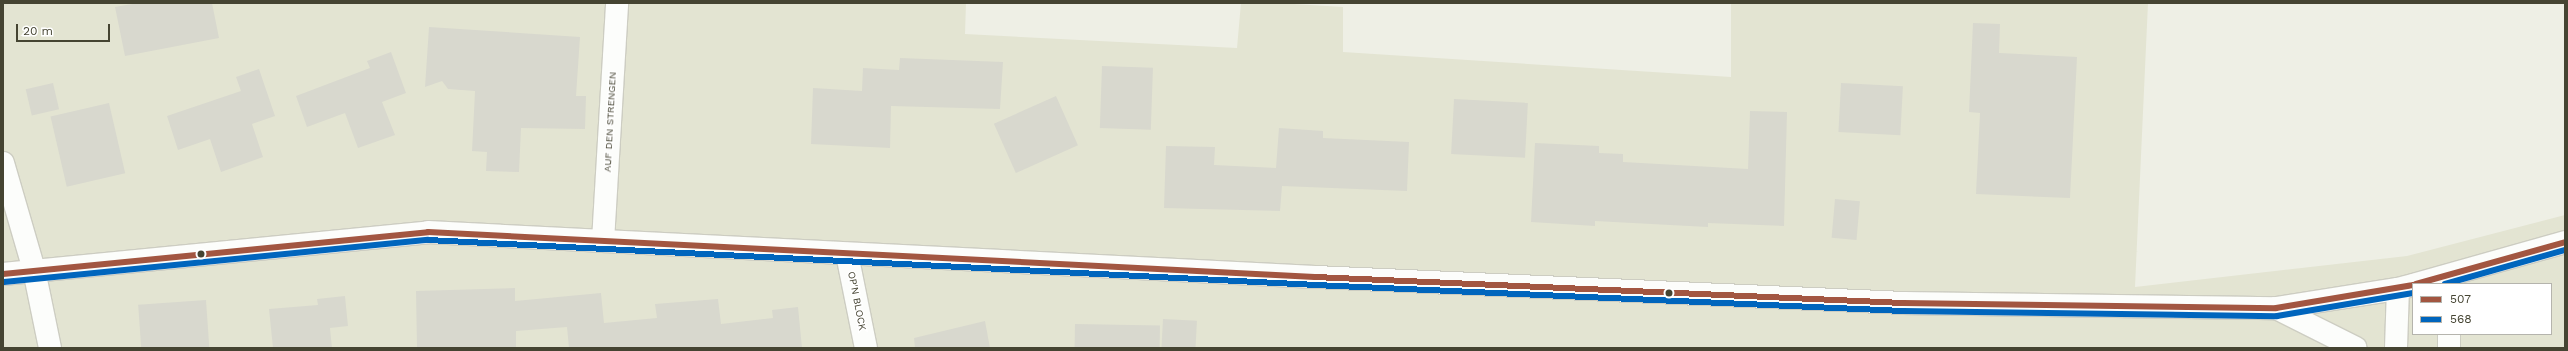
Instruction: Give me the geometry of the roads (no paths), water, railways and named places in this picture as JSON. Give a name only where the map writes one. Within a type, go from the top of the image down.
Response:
[{"type":"street","name":"AUF DEN STRENGEN","points":[[604,241],[617,3]]},
{"type":"street","points":[[3,163],[34,270],[50,348]]},
{"type":"street","points":[[3,274],[428,232],[847,254],[1903,303],[2276,308],[2409,286],[2396,348]]},
{"type":"street","points":[[2426,283],[2442,280],[2565,242]]},
{"type":"street","name":"OP'N BLOCK","points":[[847,254],[866,348]]},
{"type":"street","points":[[2276,308],[2356,348]]},
{"type":"street","points":[[2449,335],[2449,348]]}]
